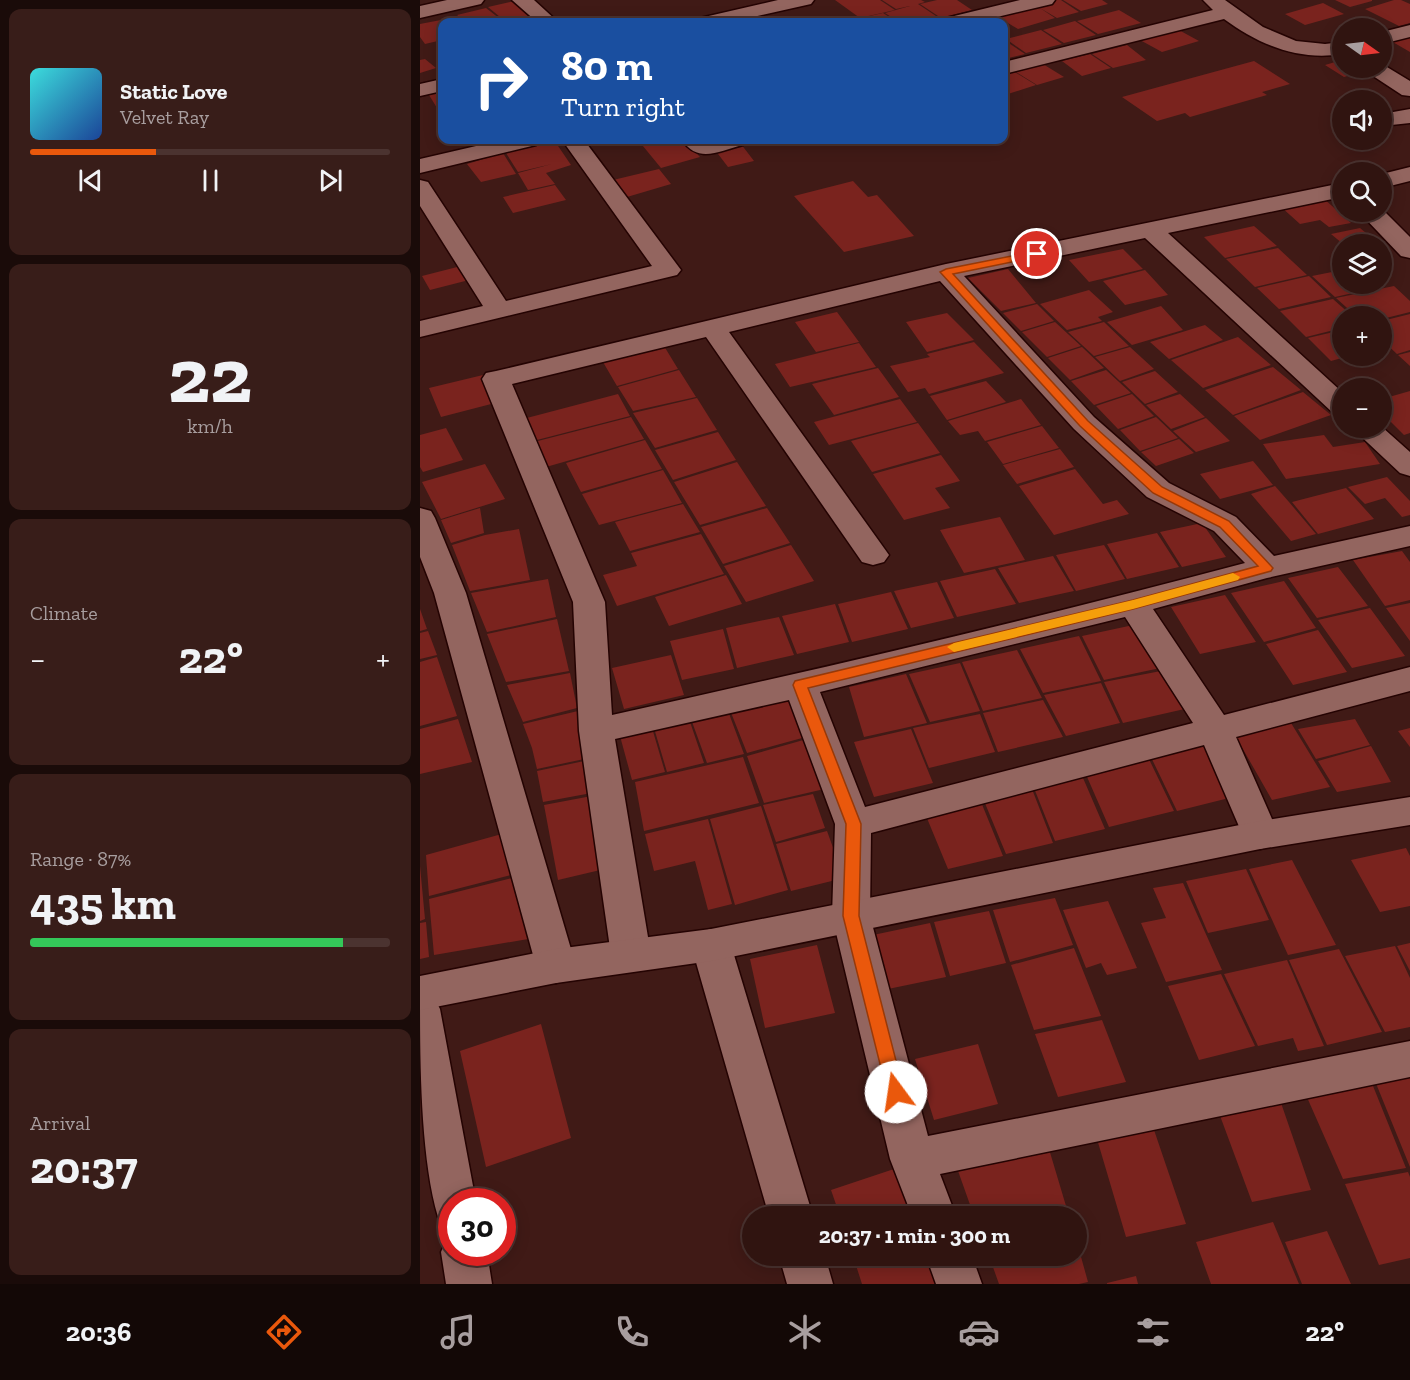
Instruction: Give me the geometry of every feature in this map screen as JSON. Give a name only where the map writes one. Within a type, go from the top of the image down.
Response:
[{"type":"street","points":[[420,12],[474,0]]},
{"type":"street","points":[[522,0],[543,18]]},
{"type":"street","points":[[725,18],[804,0]]},
{"type":"street","points":[[969,18],[1045,0]]},
{"type":"street","points":[[1008,67],[1219,6],[1253,29],[1297,48],[1332,51]]},
{"type":"street","points":[[1392,36],[1410,31]]},
{"type":"street","points":[[1390,78],[1410,90]]},
{"type":"street","points":[[420,90],[438,86]]},
{"type":"street","points":[[1392,119],[1410,116]]},
{"type":"street","points":[[420,166],[511,144]]},
{"type":"street","points":[[420,329],[668,270],[576,144]]},
{"type":"street","points":[[697,144],[701,148],[718,144]]},
{"type":"street","points":[[1392,178],[1410,174]]},
{"type":"street","points":[[420,187],[499,310]]},
{"type":"street","points":[[631,955],[596,731],[589,602],[496,379],[946,272],[1332,192]]},
{"type":"street","points":[[1381,222],[1410,251]]},
{"type":"street","points":[[1151,231],[1332,397]]},
{"type":"street","points":[[946,272],[1084,423],[1158,490],[1225,524],[1267,568]]},
{"type":"street","points":[[713,328],[873,555]]},
{"type":"street","points":[[1377,438],[1410,467]]},
{"type":"street","points":[[420,518],[450,592],[556,966]]},
{"type":"street","points":[[596,731],[800,685],[1133,604],[1267,568],[1410,536]]},
{"type":"street","points":[[1133,604],[1215,729],[1260,835]]},
{"type":"street","points":[[853,824],[1410,679]]},
{"type":"street","points":[[800,685],[853,824],[851,916],[912,1159],[930,1206]]},
{"type":"street","points":[[420,993],[556,966],[711,945],[1260,835],[1410,811]]},
{"type":"street","points":[[711,945],[787,1206]]},
{"type":"street","points":[[420,1009],[452,1188]]},
{"type":"street","points":[[912,1159],[1410,1059]]},
{"type":"street","points":[[466,1266],[469,1284]]},
{"type":"street","points":[[805,1266],[810,1284]]},
{"type":"street","points":[[953,1266],[959,1284]]},
{"type":"building","points":[[519,0],[540,17],[501,18],[488,7]]},
{"type":"building","points":[[835,0],[880,0],[895,10],[860,18]]},
{"type":"building","points":[[882,0],[921,0],[925,2],[918,4],[939,18],[893,18],[885,13],[910,6],[896,9]]},
{"type":"building","points":[[937,0],[957,0],[972,10],[941,18],[920,4]]},
{"type":"building","points":[[1053,0],[1061,0],[1079,12],[1057,18],[1040,8],[1055,18],[1018,29],[1008,23],[1008,18],[996,16]]},
{"type":"building","points":[[1063,0],[1102,0],[1108,4],[1081,11]]},
{"type":"building","points":[[1335,0],[1372,0],[1372,1],[1350,7]]},
{"type":"building","points":[[1401,0],[1410,4],[1410,23],[1399,26],[1392,22],[1392,18],[1383,18],[1365,9]]},
{"type":"building","points":[[1323,3],[1344,14],[1305,25],[1285,14]]},
{"type":"building","points":[[486,8],[499,18],[461,18],[457,15]]},
{"type":"building","points":[[1119,10],[1141,23],[1098,34],[1077,21]]},
{"type":"building","points":[[883,13],[891,18],[861,18]]},
{"type":"building","points":[[438,21],[438,41],[425,44],[420,37],[420,24]]},
{"type":"building","points":[[1075,21],[1096,35],[1064,43],[1043,30]]},
{"type":"building","points":[[1177,29],[1199,41],[1162,52],[1140,40]]},
{"type":"building","points":[[1041,30],[1062,44],[1026,53],[1008,38]]},
{"type":"building","points":[[1410,37],[1410,52],[1392,42]]},
{"type":"building","points":[[1008,43],[1025,54],[1008,58]]},
{"type":"building","points":[[1127,45],[1146,60],[1113,68],[1092,54]]},
{"type":"building","points":[[1090,54],[1111,68],[1082,76],[1062,61]]},
{"type":"building","points":[[425,59],[436,68],[420,73],[420,60]]},
{"type":"building","points":[[1038,61],[1064,77],[1037,85],[1011,69]]},
{"type":"building","points":[[1254,61],[1290,84],[1262,92],[1267,95],[1190,117],[1185,113],[1157,121],[1122,97]]},
{"type":"building","points":[[1332,63],[1332,69],[1325,65]]},
{"type":"building","points":[[1010,69],[1036,85],[1008,94],[1008,70]]},
{"type":"building","points":[[438,93],[438,110],[429,95]]},
{"type":"building","points":[[539,144],[557,144],[571,165],[546,173],[555,184],[528,190],[518,173],[552,164],[518,172],[506,153]]},
{"type":"building","points":[[641,144],[688,144],[700,157],[661,168]]},
{"type":"building","points":[[741,144],[754,161],[728,167],[715,150]]},
{"type":"building","points":[[503,153],[516,174],[481,182],[467,164]]},
{"type":"building","points":[[659,169],[671,184],[627,197],[613,180]]},
{"type":"building","points":[[853,181],[868,197],[877,195],[914,236],[844,252],[794,196]]},
{"type":"building","points":[[555,185],[566,200],[513,213],[503,197]]},
{"type":"building","points":[[1322,197],[1332,206],[1332,222],[1351,223],[1329,227],[1320,220],[1300,224],[1280,206]]},
{"type":"building","points":[[1254,226],[1277,246],[1225,258],[1204,237]]},
{"type":"building","points":[[1360,228],[1367,234],[1332,235]]},
{"type":"building","points":[[1278,248],[1307,275],[1255,287],[1226,259]]},
{"type":"building","points":[[1123,249],[1143,269],[1089,282],[1069,260]]},
{"type":"building","points":[[461,266],[469,280],[430,290],[422,276]]},
{"type":"building","points":[[1008,269],[1036,303],[1001,311],[968,278]]},
{"type":"building","points":[[1145,270],[1168,295],[1125,305],[1103,281]]},
{"type":"building","points":[[1332,272],[1332,294],[1348,294],[1335,297],[1312,276]]},
{"type":"building","points":[[1309,276],[1331,297],[1279,309],[1257,288]]},
{"type":"building","points":[[1392,286],[1410,301],[1410,312],[1392,316],[1392,306],[1345,306],[1336,298],[1355,294],[1392,294]]},
{"type":"building","points":[[1089,290],[1113,312],[1098,317],[1102,321],[1067,330],[1040,304]]},
{"type":"building","points":[[1333,299],[1341,306],[1332,306],[1332,330],[1306,337],[1280,311]]},
{"type":"building","points":[[1037,304],[1054,321],[1021,331],[1003,313]]},
{"type":"building","points":[[1161,306],[1183,330],[1132,345],[1107,322]]},
{"type":"building","points":[[837,312],[859,342],[816,352],[795,322]]},
{"type":"building","points":[[947,313],[974,340],[927,352],[906,322]]},
{"type":"building","points":[[1410,314],[1410,350],[1397,354],[1392,349],[1392,318]]},
{"type":"building","points":[[1055,322],[1081,346],[1047,357],[1022,332]]},
{"type":"building","points":[[1104,322],[1129,346],[1094,356],[1068,332]]},
{"type":"building","points":[[1205,325],[1223,340],[1169,359],[1150,342]]},
{"type":"building","points":[[1332,332],[1332,361],[1331,361],[1308,338]]},
{"type":"building","points":[[1238,337],[1271,365],[1203,388],[1171,360]]},
{"type":"building","points":[[974,342],[1004,373],[929,394],[925,388],[908,392],[890,366],[930,357],[927,354]]},
{"type":"building","points":[[859,343],[876,367],[790,387],[775,364]]},
{"type":"building","points":[[664,346],[678,369],[617,386],[603,362]]},
{"type":"building","points":[[1082,347],[1104,368],[1070,380],[1048,358]]},
{"type":"building","points":[[1130,347],[1154,369],[1120,381],[1095,357]]},
{"type":"building","points":[[1410,352],[1410,366],[1398,355]]},
{"type":"building","points":[[1273,367],[1301,390],[1233,415],[1205,390]]},
{"type":"building","points":[[878,368],[899,397],[834,415],[812,384]]},
{"type":"building","points":[[679,370],[696,397],[633,411],[618,387]]},
{"type":"building","points":[[1106,370],[1131,393],[1094,405],[1071,381]]},
{"type":"building","points":[[1155,371],[1178,392],[1145,404],[1122,382]]},
{"type":"building","points":[[483,375],[495,403],[441,417],[429,388]]},
{"type":"building","points":[[986,381],[1006,402],[947,420],[930,396]]},
{"type":"building","points":[[1410,391],[1410,433],[1404,435],[1392,423],[1392,396]]},
{"type":"building","points":[[1303,392],[1331,415],[1260,440],[1234,416]]},
{"type":"building","points":[[618,394],[630,416],[533,441],[523,419]]},
{"type":"building","points":[[1132,394],[1154,416],[1118,429],[1096,406]]},
{"type":"building","points":[[1180,394],[1205,417],[1171,429],[1146,405]]},
{"type":"building","points":[[697,398],[717,430],[655,448],[633,413]]},
{"type":"building","points":[[900,399],[917,422],[829,445],[814,422]]},
{"type":"building","points":[[1021,399],[1041,425],[985,441],[978,431],[960,435],[948,421]]},
{"type":"building","points":[[631,417],[644,439],[546,467],[534,442]]},
{"type":"building","points":[[1156,417],[1178,438],[1140,451],[1120,430]]},
{"type":"building","points":[[1206,418],[1230,441],[1196,452],[1173,431]]},
{"type":"building","points":[[918,423],[940,453],[872,472],[851,441]]},
{"type":"building","points":[[1042,426],[1059,448],[1003,464],[987,442]]},
{"type":"building","points":[[446,428],[463,460],[423,472],[420,467],[420,435]]},
{"type":"building","points":[[718,432],[736,460],[673,480],[655,450]]},
{"type":"building","points":[[1324,435],[1333,447],[1365,442],[1380,464],[1286,479],[1263,444]]},
{"type":"building","points":[[1179,439],[1194,453],[1156,466],[1141,452]]},
{"type":"building","points":[[645,440],[662,469],[581,492],[566,463]]},
{"type":"building","points":[[1060,449],[1074,467],[1017,484],[1003,465]]},
{"type":"building","points":[[941,455],[960,481],[935,488],[950,508],[904,520],[873,474]]},
{"type":"building","points":[[1253,461],[1273,485],[1220,499],[1200,474]]},
{"type":"building","points":[[737,462],[766,506],[700,525],[674,482]]},
{"type":"building","points":[[485,464],[505,499],[441,519],[422,482]]},
{"type":"building","points":[[1075,469],[1103,504],[1117,500],[1129,514],[1054,535],[1019,486]]},
{"type":"building","points":[[663,470],[682,503],[599,525],[582,494]]},
{"type":"building","points":[[1387,477],[1410,501],[1410,515],[1402,517],[1385,498],[1365,504],[1348,487]]},
{"type":"building","points":[[1275,486],[1316,534],[1291,541],[1251,494]]},
{"type":"building","points":[[1346,488],[1374,519],[1318,534],[1292,502]]},
{"type":"building","points":[[683,504],[700,532],[630,551],[615,522]]},
{"type":"building","points":[[480,508],[484,533],[451,543],[441,520]]},
{"type":"building","points":[[767,508],[790,543],[723,564],[701,527]]},
{"type":"building","points":[[1000,517],[1025,560],[964,573],[940,530]]},
{"type":"building","points":[[1202,523],[1226,557],[1182,567],[1160,532]]},
{"type":"building","points":[[519,529],[530,580],[470,591],[452,545],[485,535]]},
{"type":"building","points":[[1157,533],[1179,567],[1127,579],[1107,544]]},
{"type":"building","points":[[701,534],[724,574],[617,606],[603,575],[637,566],[631,553]]},
{"type":"building","points":[[791,545],[814,581],[746,602],[724,566]]},
{"type":"building","points":[[1104,545],[1125,579],[1076,591],[1056,555]]},
{"type":"building","points":[[1402,551],[1410,562],[1410,600],[1385,606],[1353,560]]},
{"type":"building","points":[[1053,556],[1074,591],[1019,603],[998,568]]},
{"type":"building","points":[[1338,567],[1368,606],[1317,618],[1288,578]]},
{"type":"building","points":[[995,569],[1016,604],[957,617],[940,581]]},
{"type":"building","points":[[726,575],[742,604],[669,626],[655,597]]},
{"type":"building","points":[[548,579],[556,617],[487,632],[471,593]]},
{"type":"building","points":[[1284,581],[1316,628],[1264,642],[1231,593]]},
{"type":"building","points":[[937,582],[954,618],[911,628],[894,591]]},
{"type":"building","points":[[891,592],[908,629],[852,642],[838,604]]},
{"type":"building","points":[[1225,595],[1256,642],[1200,654],[1171,607]]},
{"type":"building","points":[[1410,603],[1410,641],[1386,608]]},
{"type":"building","points":[[835,604],[849,642],[797,654],[782,616]]},
{"type":"building","points":[[1370,608],[1405,656],[1352,668],[1318,620]]},
{"type":"building","points":[[420,609],[427,629],[420,631]]},
{"type":"building","points":[[779,617],[794,655],[737,668],[726,628]]},
{"type":"building","points":[[557,619],[569,671],[506,682],[487,634]]},
{"type":"building","points":[[1138,624],[1165,667],[1104,680],[1082,636]]},
{"type":"building","points":[[723,629],[734,669],[682,680],[670,641]]},
{"type":"building","points":[[1318,630],[1347,672],[1293,685],[1266,644]]},
{"type":"building","points":[[428,631],[437,655],[420,659],[420,633]]},
{"type":"building","points":[[1079,636],[1101,681],[1043,693],[1020,649]]},
{"type":"building","points":[[1017,650],[1042,698],[983,711],[962,662]]},
{"type":"building","points":[[671,655],[684,695],[624,709],[612,668]]},
{"type":"building","points":[[437,657],[457,716],[420,726],[420,662]]},
{"type":"building","points":[[960,663],[980,711],[930,722],[909,674]]},
{"type":"building","points":[[1166,670],[1189,708],[1123,723],[1104,682]]},
{"type":"building","points":[[570,673],[577,708],[523,722],[507,685]]},
{"type":"building","points":[[906,674],[927,723],[864,737],[849,687]]},
{"type":"building","points":[[1101,683],[1120,723],[1066,736],[1044,695]]},
{"type":"building","points":[[798,695],[813,735],[747,753],[730,710]]},
{"type":"building","points":[[1043,700],[1063,737],[998,752],[983,713]]},
{"type":"building","points":[[578,711],[589,758],[537,769],[523,724]]},
{"type":"building","points":[[728,711],[744,754],[707,763],[691,719]]},
{"type":"building","points":[[980,714],[995,752],[929,768],[913,728]]},
{"type":"building","points":[[1288,718],[1330,787],[1272,800],[1232,730]]},
{"type":"building","points":[[458,719],[472,762],[420,774],[420,729]]},
{"type":"building","points":[[689,719],[704,763],[667,772],[654,728]]},
{"type":"building","points":[[1355,719],[1370,745],[1316,759],[1298,729]]},
{"type":"building","points":[[652,728],[665,772],[632,780],[620,736]]},
{"type":"building","points":[[1410,728],[1410,747],[1398,731]]},
{"type":"building","points":[[911,729],[933,783],[874,797],[854,742]]},
{"type":"building","points":[[814,737],[833,787],[764,803],[747,756]]},
{"type":"building","points":[[1204,741],[1237,796],[1177,811],[1150,755]]},
{"type":"building","points":[[1371,746],[1391,782],[1337,792],[1318,761]]},
{"type":"building","points":[[1147,755],[1174,811],[1109,827],[1084,770]]},
{"type":"building","points":[[743,757],[759,803],[644,831],[635,782]]},
{"type":"building","points":[[589,760],[597,792],[543,802],[537,771]]},
{"type":"building","points":[[1080,771],[1105,829],[1055,841],[1032,783]]},
{"type":"building","points":[[1030,784],[1053,843],[1006,854],[982,796]]},
{"type":"building","points":[[813,794],[825,828],[776,842],[763,805]]},
{"type":"building","points":[[597,795],[613,867],[558,880],[544,805]]},
{"type":"building","points":[[979,797],[1003,856],[948,869],[924,811]]},
{"type":"building","points":[[761,806],[788,890],[735,905],[710,819]]},
{"type":"building","points":[[708,819],[732,904],[708,910],[695,861],[654,871],[645,834]]},
{"type":"building","points":[[827,831],[844,878],[791,891],[776,844]]},
{"type":"building","points":[[509,832],[519,873],[429,896],[426,855]]},
{"type":"building","points":[[1406,848],[1410,856],[1410,906],[1380,912],[1351,860]]},
{"type":"building","points":[[1292,860],[1336,945],[1288,955],[1249,869]]},
{"type":"building","points":[[420,866],[425,919],[420,921]]},
{"type":"building","points":[[1246,869],[1269,920],[1208,933],[1186,881]]},
{"type":"building","points":[[520,876],[534,938],[434,955],[429,899]]},
{"type":"building","points":[[1183,883],[1222,970],[1166,982],[1141,923],[1166,918],[1153,888]]},
{"type":"building","points":[[1055,898],[1073,945],[1010,962],[993,910]]},
{"type":"building","points":[[1108,901],[1137,968],[1107,975],[1101,963],[1086,968],[1063,910]]},
{"type":"building","points":[[989,911],[1006,963],[950,976],[934,922]]},
{"type":"building","points":[[426,922],[429,957],[420,959],[420,923]]},
{"type":"building","points":[[930,923],[946,977],[888,989],[873,935]]},
{"type":"building","points":[[1410,943],[1410,971],[1397,946]]},
{"type":"building","points":[[817,945],[835,1013],[765,1028],[750,959]]},
{"type":"building","points":[[1395,946],[1410,978],[1410,1027],[1385,1032],[1345,956]]},
{"type":"building","points":[[1074,948],[1101,1016],[1034,1030],[1011,965]]},
{"type":"building","points":[[1339,949],[1382,1032],[1327,1045],[1289,960]]},
{"type":"building","points":[[1287,960],[1324,1046],[1298,1051],[1293,1038],[1258,1046],[1224,974]]},
{"type":"building","points":[[1221,974],[1255,1046],[1199,1060],[1168,986]]},
{"type":"building","points":[[1102,1020],[1126,1082],[1058,1097],[1035,1034]]},
{"type":"building","points":[[541,1024],[571,1138],[486,1167],[460,1051]]},
{"type":"building","points":[[978,1044],[998,1104],[934,1120],[915,1059]]},
{"type":"building","points":[[1410,1074],[1410,1167],[1375,1081]]},
{"type":"building","points":[[1371,1081],[1406,1168],[1343,1179],[1306,1095]]},
{"type":"building","points":[[1280,1100],[1311,1190],[1252,1202],[1219,1113]]},
{"type":"building","points":[[1153,1127],[1186,1224],[1126,1237],[1097,1139]]},
{"type":"building","points":[[1049,1149],[1066,1206],[970,1206],[957,1168]]},
{"type":"building","points":[[900,1167],[914,1206],[837,1206],[831,1190]]},
{"type":"building","points":[[1408,1172],[1410,1177],[1410,1258],[1379,1265],[1345,1184]]},
{"type":"building","points":[[1273,1222],[1299,1284],[1211,1284],[1196,1242]]},
{"type":"building","points":[[1327,1231],[1351,1284],[1302,1284],[1285,1242]]},
{"type":"building","points":[[856,1266],[937,1266],[943,1284],[862,1284]]},
{"type":"building","points":[[993,1266],[1084,1266],[1088,1282],[1079,1284],[999,1284]]},
{"type":"building","points":[[1136,1276],[1138,1284],[1107,1284],[1107,1283]]},
{"type":"slow traffic","points":[[954,647],[1133,604],[1233,577]]},
{"type":"route","points":[[896,1092],[851,916],[853,824],[800,685],[1133,604],[1267,568],[1225,524],[1158,490],[1084,423],[946,272],[1037,254]]}]
